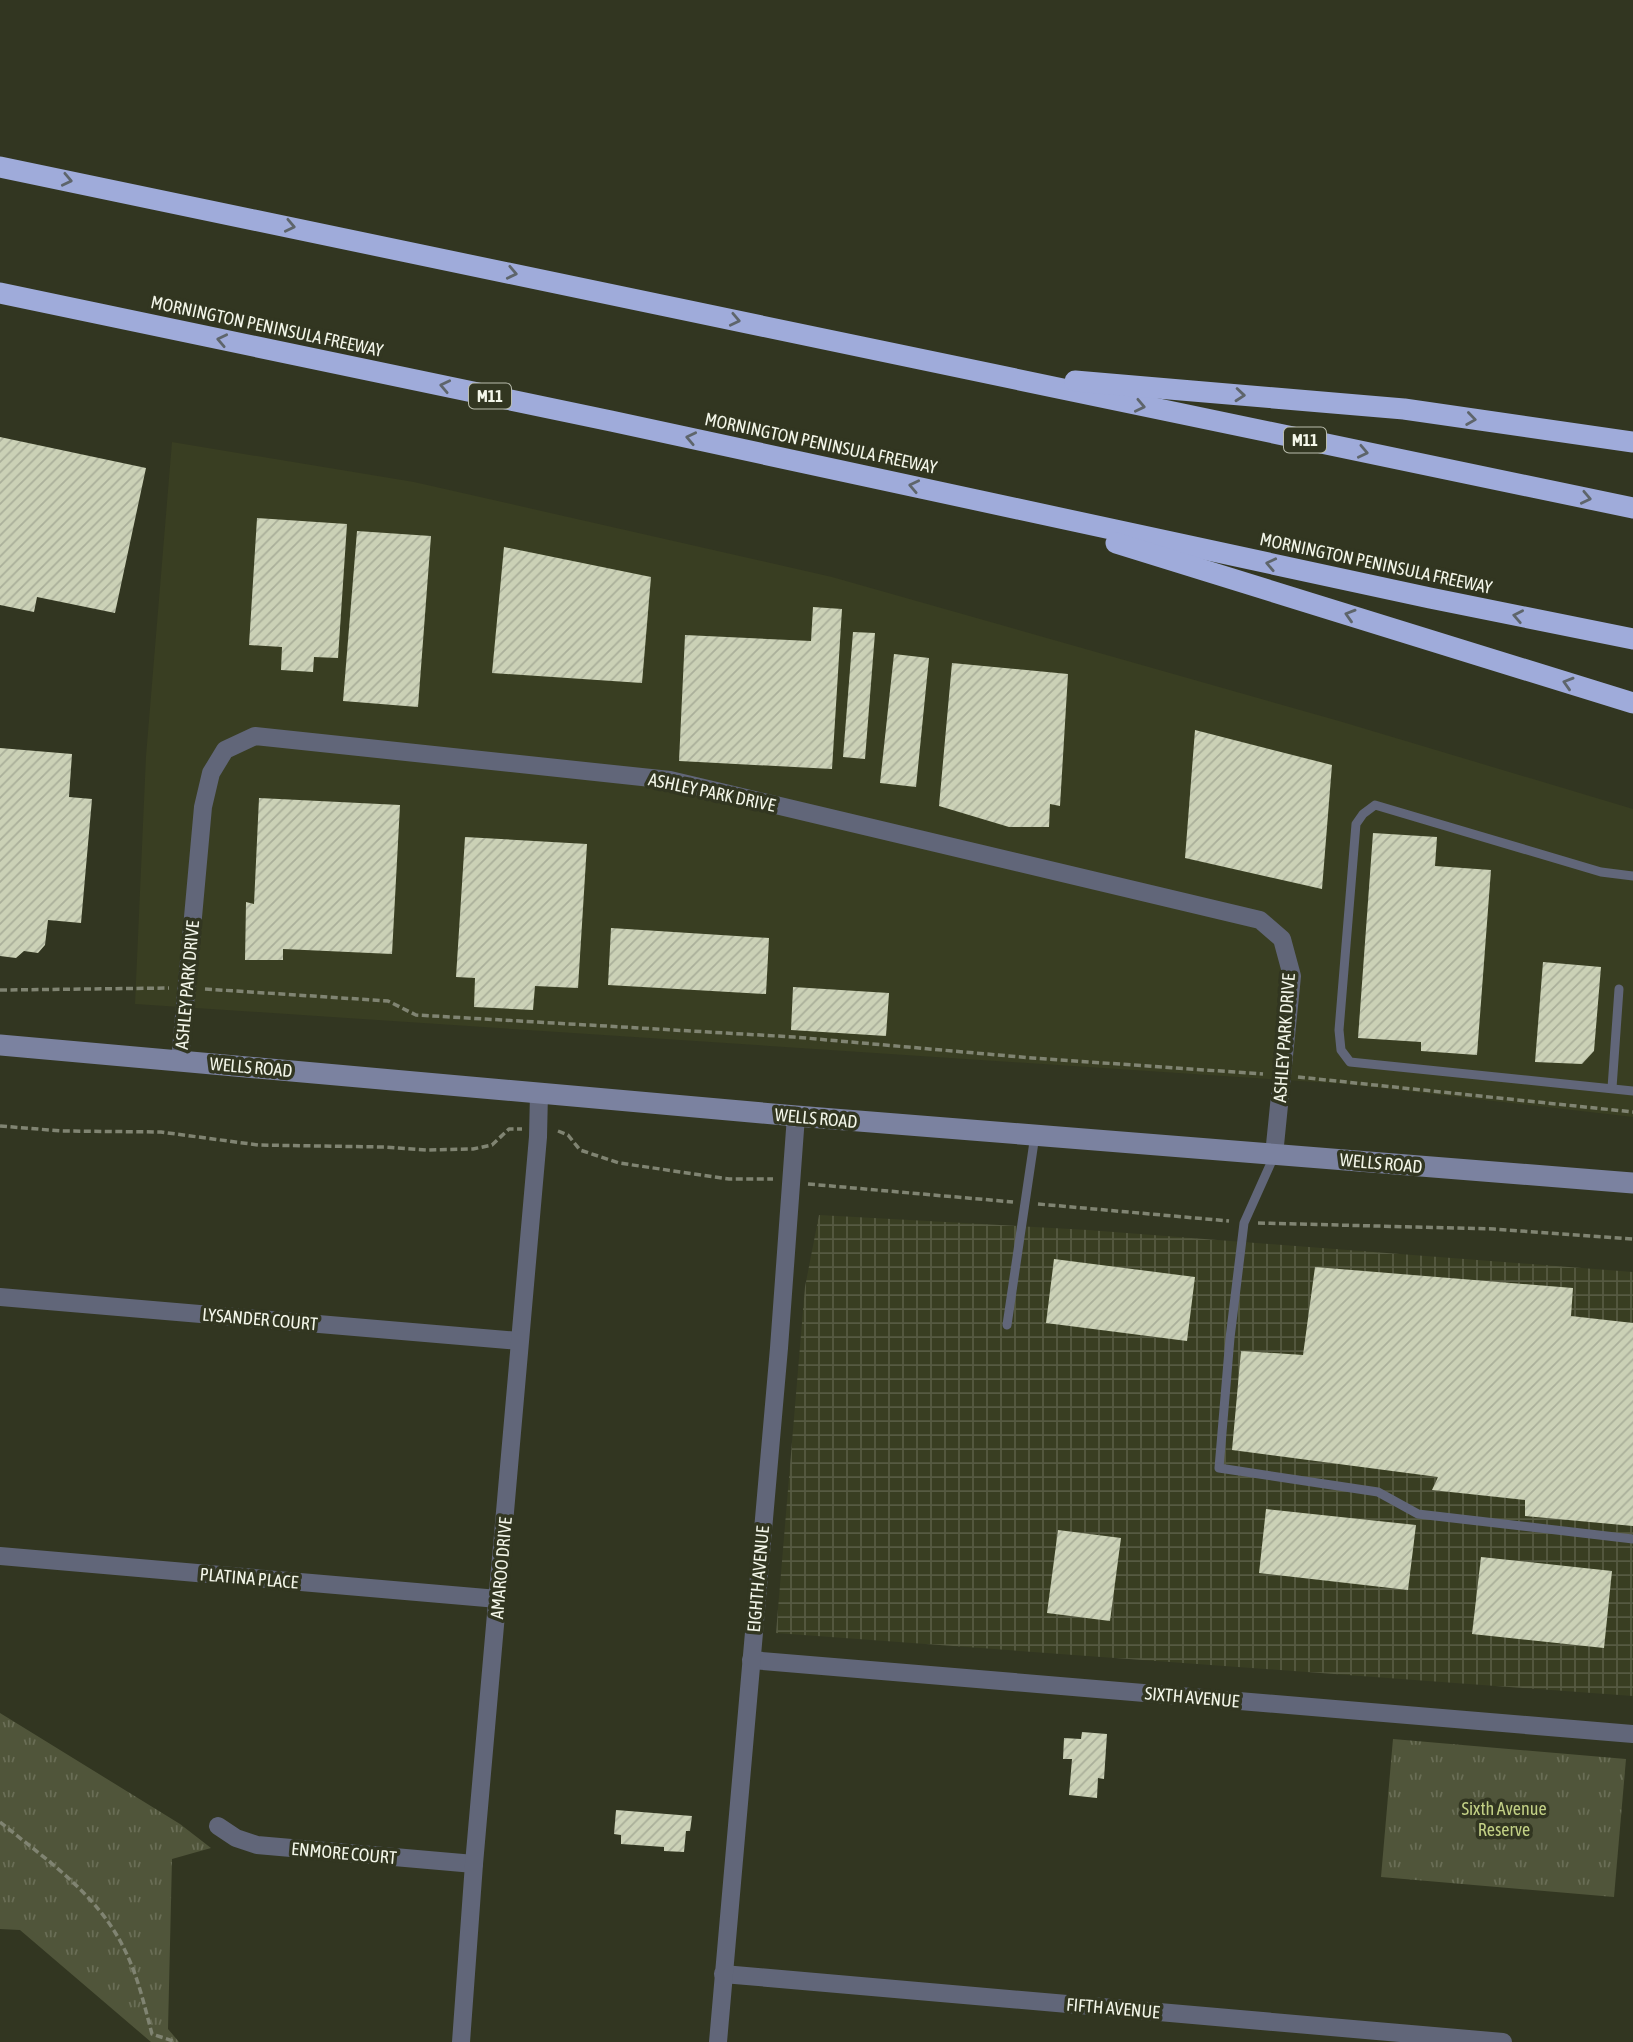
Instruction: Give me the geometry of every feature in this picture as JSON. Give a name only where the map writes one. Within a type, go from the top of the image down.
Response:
[{"type":"highway","name":"M11","points":[[0,167],[1633,508]]},
{"type":"highway","name":"MORNINGTON PENINSULA FREEWAY","points":[[0,293],[1633,639]]},
{"type":"highway","points":[[977,372],[1404,409],[1633,442]]},
{"type":"highway","points":[[980,501],[1633,703]]},
{"type":"main road","name":"WELLS ROAD","points":[[0,1045],[796,1116],[1633,1183]]},
{"type":"street","name":"ASHLEY PARK DRIVE","points":[[180,1060],[203,807],[211,773],[225,750],[255,736],[670,780],[1260,920],[1282,939],[1292,976],[1274,1155]]},
{"type":"street","name":"AMAROO DRIVE","points":[[461,2042],[539,1093]]},
{"type":"street","name":"EIGHTH AVENUE","points":[[718,2042],[796,1116]]},
{"type":"street","name":"LYSANDER COURT","points":[[0,1297],[519,1341]]},
{"type":"street","name":"PLATINA PLACE","points":[[0,1556],[498,1599]]},
{"type":"street","name":"SIXTH AVENUE","points":[[751,1660],[1633,1734]]},
{"type":"street","name":"ENMORE COURT","points":[[218,1826],[236,1838],[257,1845],[474,1864]]},
{"type":"street","name":"FIFTH AVENUE","points":[[723,1974],[1503,2042]]},
{"type":"lane","points":[[1633,876],[1601,872],[1375,804],[1356,824],[1339,1030],[1341,1050],[1350,1062],[1633,1091]]},
{"type":"lane","points":[[1612,1088],[1619,989]]},
{"type":"lane","points":[[1007,1325],[1035,1135]]},
{"type":"lane","points":[[1274,1155],[1244,1223],[1230,1338],[1219,1468],[1378,1492],[1418,1514],[1633,1539]]},
{"type":"path","points":[[0,990],[187,988],[388,1002],[416,1015],[794,1037],[1282,1076],[1633,1112]]},
{"type":"path","points":[[0,1126],[62,1131],[161,1132],[258,1144],[426,1150],[473,1149],[492,1145],[509,1129],[538,1128],[561,1131],[568,1135],[580,1150],[619,1163],[729,1180],[771,1178],[792,1183],[1244,1223],[1494,1229],[1633,1239]]},
{"type":"path","points":[[0,1822],[82,1889],[102,1913],[129,1957],[152,2034],[176,2042]]},
{"type":"shaded area","points":[[172,442],[414,482],[832,577],[1339,721],[1633,809],[1633,1117],[1345,1084],[135,1004],[146,756]]},
{"type":"shaded area","points":[[819,1215],[1088,1230],[1633,1272],[1633,1696],[776,1633],[805,1287]]},
{"type":"green space","points":[[0,1713],[180,1824],[211,1848],[172,1859],[168,2029],[179,2042],[151,2042],[20,1930],[0,1929]]},
{"type":"green space","name":"Sixth Avenue Reserve","points":[[1393,1739],[1626,1759],[1614,1897],[1381,1877]]},
{"type":"building","points":[[0,437],[146,468],[115,613],[37,597],[34,612],[0,605]]},
{"type":"building","points":[[257,518],[347,524],[338,658],[314,657],[313,672],[281,670],[282,647],[249,645]]},
{"type":"building","points":[[357,531],[431,536],[418,707],[343,701]]},
{"type":"building","points":[[504,547],[651,577],[642,683],[492,673]]},
{"type":"building","points":[[813,607],[842,609],[832,769],[679,761],[685,635],[811,641]]},
{"type":"building","points":[[853,632],[875,633],[865,759],[843,757]]},
{"type":"building","points":[[894,654],[929,658],[916,787],[880,783]]},
{"type":"building","points":[[952,663],[1068,674],[1060,806],[1050,804],[1049,827],[1009,827],[939,806]]},
{"type":"building","points":[[1195,730],[1332,765],[1322,889],[1185,858]]},
{"type":"building","points":[[0,748],[72,754],[69,797],[92,799],[81,923],[48,920],[45,945],[38,953],[24,951],[16,958],[0,956]]},
{"type":"building","points":[[259,798],[400,805],[392,954],[283,949],[283,960],[245,960],[246,902],[254,904]]},
{"type":"building","points":[[1373,833],[1437,837],[1435,866],[1491,870],[1477,1055],[1421,1051],[1421,1042],[1358,1038]]},
{"type":"building","points":[[465,837],[587,844],[578,988],[535,986],[533,1010],[474,1007],[475,978],[456,977]]},
{"type":"building","points":[[611,928],[769,938],[766,994],[608,985]]},
{"type":"building","points":[[1543,962],[1601,967],[1594,1051],[1582,1064],[1535,1062]]},
{"type":"building","points":[[793,987],[889,993],[886,1036],[791,1030]]},
{"type":"building","points":[[1054,1259],[1195,1277],[1187,1341],[1046,1323]]},
{"type":"building","points":[[1315,1267],[1573,1288],[1571,1316],[1633,1323],[1633,1526],[1525,1516],[1525,1500],[1432,1490],[1438,1477],[1232,1450],[1241,1351],[1303,1355]]},
{"type":"building","points":[[1266,1509],[1416,1525],[1408,1590],[1259,1573]]},
{"type":"building","points":[[1058,1530],[1121,1538],[1110,1621],[1047,1613]]},
{"type":"building","points":[[1481,1557],[1612,1571],[1604,1648],[1472,1634]]},
{"type":"building","points":[[1082,1732],[1107,1734],[1104,1779],[1098,1778],[1097,1798],[1069,1795],[1072,1759],[1063,1759],[1064,1738],[1081,1739]]},
{"type":"building","points":[[616,1810],[692,1816],[690,1831],[686,1831],[684,1852],[664,1851],[664,1847],[621,1844],[621,1835],[614,1834]]}]
